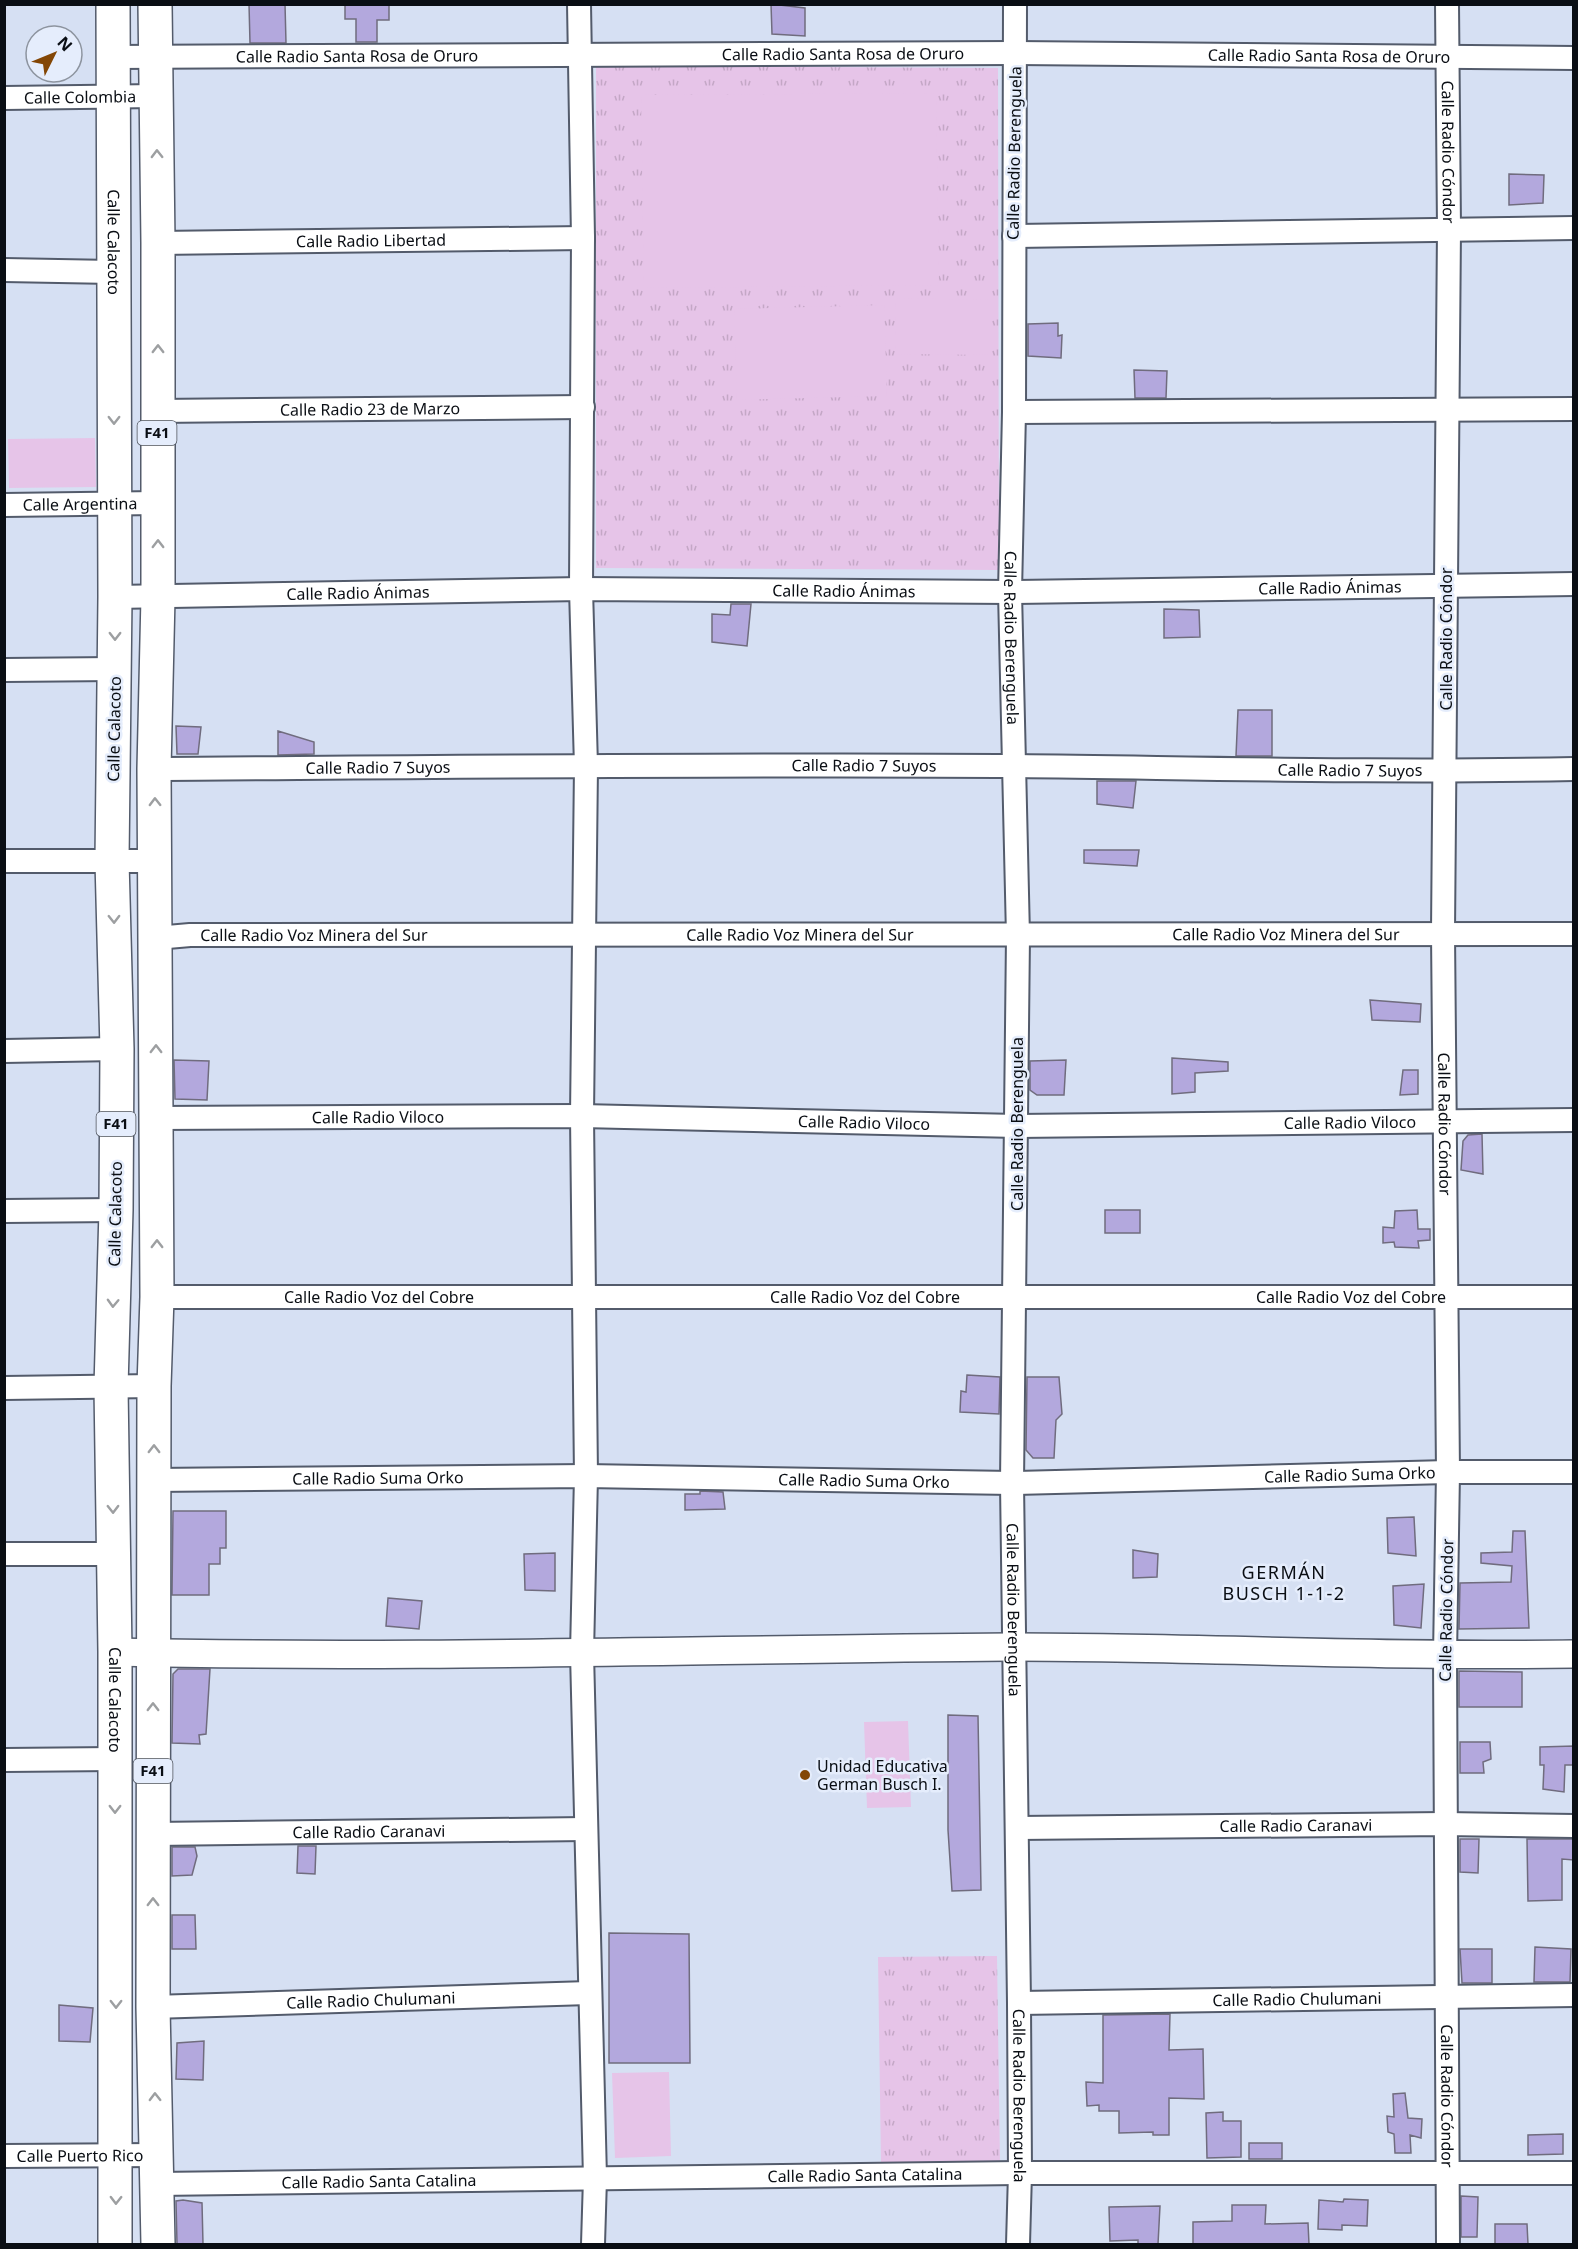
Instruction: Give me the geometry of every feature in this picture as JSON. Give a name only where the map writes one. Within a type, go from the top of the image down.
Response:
[{"type":"main road","name":"Calle Calacoto","points":[[113,4],[115,669],[112,861],[117,1049],[116,1210],[111,1387],[115,1652],[115,2244]]},
{"type":"main road","name":"F41","points":[[154,4],[158,243],[158,597],[154,769],[157,1297],[154,1386],[153,2007],[158,2244]]},
{"type":"street","points":[[579,4],[583,407],[581,589],[586,766],[582,1116],[586,1476],[582,1653],[588,1993],[595,2178],[594,2244]]},
{"type":"street","name":"Calle Radio Berenguela","points":[[1015,4],[1014,412],[1010,592],[1017,936],[1012,1483],[1013,1647],[1018,1828],[1020,2173],[1018,2244]]},
{"type":"street","name":"Calle Radio Cóndor","points":[[1447,4],[1449,229],[1443,933],[1448,1472],[1445,1656],[1448,2244]]},
{"type":"street","name":"Calle Radio Santa Rosa de Oruro","points":[[113,57],[1015,53],[1574,58]]},
{"type":"street","name":"Calle Colombia","points":[[4,98],[156,96]]},
{"type":"street","points":[[1014,236],[1574,228]]},
{"type":"street","name":"Calle Radio Libertad","points":[[158,243],[582,238]]},
{"type":"street","points":[[4,270],[113,272]]},
{"type":"street","name":"Calle Radio 23 de Marzo","points":[[157,411],[583,407]]},
{"type":"street","points":[[1014,412],[1574,409]]},
{"type":"street","name":"Calle Argentina","points":[[4,505],[157,503]]},
{"type":"street","name":"Calle Radio Ánimas","points":[[115,597],[581,589],[1010,592],[1574,584]]},
{"type":"street","points":[[4,670],[115,669]]},
{"type":"street","name":"Calle Radio 7 Suyos","points":[[154,769],[1015,766],[1445,772],[1574,769]]},
{"type":"street","points":[[4,861],[156,861]]},
{"type":"street","name":"Calle Radio Voz Minera del Sur","points":[[156,938],[190,935],[1574,934]]},
{"type":"street","points":[[4,1050],[117,1049]]},
{"type":"street","name":"Calle Radio Viloco","points":[[156,1118],[582,1116],[1017,1126],[1574,1120]]},
{"type":"street","points":[[4,1211],[116,1210]]},
{"type":"street","name":"Calle Radio Voz del Cobre","points":[[157,1297],[585,1299],[1574,1297]]},
{"type":"street","points":[[4,1388],[154,1386]]},
{"type":"street","name":"Calle Radio Suma Orko","points":[[154,1480],[586,1476],[1012,1483],[1448,1472],[1574,1472]]},
{"type":"street","points":[[4,1554],[114,1554]]},
{"type":"street","points":[[115,1652],[582,1653],[1013,1647],[1445,1656],[1574,1654]]},
{"type":"street","points":[[4,1760],[115,1759]]},
{"type":"street","name":"Calle Radio Caranavi","points":[[1018,1828],[1445,1824],[1574,1826]]},
{"type":"street","name":"Calle Radio Caranavi","points":[[153,1834],[585,1829]]},
{"type":"street","name":"Calle Radio Chulumani","points":[[153,2007],[588,1993]]},
{"type":"street","name":"Calle Radio Chulumani","points":[[1019,2003],[1446,1995],[1574,1995]]},
{"type":"street","name":"Calle Puerto Rico","points":[[4,2156],[116,2156],[157,2169]]},
{"type":"street","name":"Calle Radio Santa Catalina","points":[[157,2169],[595,2178],[1020,2173],[1574,2174]]},
{"type":"green space","points":[[596,66],[998,68],[999,570],[596,568]]},
{"type":"green space","points":[[936,93],[939,285],[644,288],[641,95]]},
{"type":"green space","points":[[896,298],[989,300],[989,355],[895,354]]},
{"type":"green space","points":[[884,305],[887,396],[737,400],[734,309]]},
{"type":"green space","points":[[95,438],[96,487],[9,488],[8,439]]},
{"type":"green space","points":[[908,1721],[911,1807],[867,1808],[864,1722]]},
{"type":"green space","points":[[997,1956],[1000,2164],[881,2165],[878,1957]]},
{"type":"green space","points":[[669,2072],[671,2156],[615,2158],[612,2073]]},
{"type":"building","points":[[249,4],[285,4],[286,43],[250,43]]},
{"type":"building","points":[[345,4],[389,4],[389,20],[377,20],[377,42],[356,42],[356,19],[345,19]]},
{"type":"building","points":[[771,4],[805,8],[805,36],[772,34]]},
{"type":"building","points":[[1509,174],[1544,175],[1543,203],[1509,205]]},
{"type":"building","points":[[1058,323],[1058,336],[1062,335],[1061,358],[1028,356],[1028,324]]},
{"type":"building","points":[[1134,370],[1167,371],[1166,398],[1135,398]]},
{"type":"building","points":[[731,604],[751,604],[747,646],[712,642],[712,614],[730,615]]},
{"type":"building","points":[[1164,609],[1199,610],[1200,637],[1164,638]]},
{"type":"building","points":[[1238,710],[1272,710],[1272,756],[1236,756]]},
{"type":"building","points":[[176,726],[201,727],[198,754],[177,754]]},
{"type":"building","points":[[278,731],[314,742],[314,754],[278,755]]},
{"type":"building","points":[[1097,781],[1136,781],[1133,808],[1097,804]]},
{"type":"building","points":[[1084,850],[1139,850],[1137,866],[1084,863]]},
{"type":"building","points":[[1370,1000],[1421,1004],[1420,1022],[1372,1020]]},
{"type":"building","points":[[1172,1058],[1228,1062],[1228,1071],[1195,1073],[1195,1092],[1172,1094]]},
{"type":"building","points":[[174,1060],[209,1061],[207,1100],[175,1099]]},
{"type":"building","points":[[1066,1060],[1064,1095],[1037,1095],[1030,1090],[1030,1061]]},
{"type":"building","points":[[1403,1070],[1418,1070],[1418,1094],[1400,1095]]},
{"type":"building","points":[[1482,1134],[1483,1174],[1461,1170],[1463,1141],[1468,1135]]},
{"type":"building","points":[[1105,1210],[1140,1210],[1140,1233],[1105,1233]]},
{"type":"building","points":[[1417,1210],[1418,1229],[1430,1229],[1430,1240],[1418,1241],[1419,1248],[1395,1247],[1394,1242],[1383,1243],[1383,1227],[1394,1228],[1395,1211]]},
{"type":"building","points":[[967,1375],[1000,1377],[999,1414],[960,1412],[961,1391],[966,1392]]},
{"type":"building","points":[[1027,1377],[1059,1377],[1062,1414],[1056,1420],[1054,1458],[1033,1458],[1026,1450]]},
{"type":"building","points":[[700,1491],[723,1492],[725,1509],[685,1510],[685,1494],[700,1494]]},
{"type":"building","points":[[173,1511],[226,1511],[226,1548],[220,1548],[220,1564],[209,1564],[209,1595],[172,1595]]},
{"type":"building","points":[[1414,1517],[1416,1556],[1388,1553],[1387,1518]]},
{"type":"building","points":[[1513,1531],[1525,1531],[1529,1628],[1459,1629],[1460,1583],[1511,1582],[1512,1566],[1481,1563],[1481,1553],[1512,1552]]},
{"type":"building","points":[[1133,1550],[1158,1554],[1157,1577],[1133,1578]]},
{"type":"building","points":[[555,1553],[555,1591],[525,1590],[524,1554]]},
{"type":"building","points":[[1424,1584],[1421,1628],[1394,1625],[1393,1586]]},
{"type":"building","points":[[388,1598],[422,1601],[419,1629],[386,1626]]},
{"type":"building","points":[[178,1669],[210,1669],[206,1734],[199,1735],[200,1744],[172,1743],[173,1674]]},
{"type":"building","points":[[1459,1671],[1522,1672],[1522,1707],[1459,1707]]},
{"type":"building","points":[[948,1715],[978,1716],[981,1890],[952,1891],[948,1830]]},
{"type":"building","points":[[1460,1742],[1490,1742],[1491,1759],[1483,1762],[1484,1773],[1460,1773]]},
{"type":"building","points":[[1574,1746],[1574,1765],[1565,1765],[1564,1792],[1543,1789],[1544,1765],[1540,1765],[1540,1747]]},
{"type":"building","points":[[1460,1839],[1479,1839],[1478,1873],[1460,1872]]},
{"type":"building","points":[[1527,1839],[1574,1839],[1574,1860],[1562,1859],[1562,1900],[1528,1901]]},
{"type":"building","points":[[298,1846],[316,1846],[315,1874],[297,1873]]},
{"type":"building","points":[[172,1847],[195,1847],[197,1856],[192,1875],[172,1876]]},
{"type":"building","points":[[172,1915],[195,1915],[196,1949],[172,1949]]},
{"type":"building","points":[[609,1933],[689,1934],[690,2063],[609,2063]]},
{"type":"building","points":[[1535,1947],[1571,1949],[1570,1982],[1534,1982]]},
{"type":"building","points":[[1460,1949],[1492,1949],[1492,1983],[1462,1983]]},
{"type":"building","points":[[59,2005],[93,2008],[90,2042],[59,2041]]},
{"type":"building","points":[[1170,2014],[1169,2050],[1203,2049],[1204,2099],[1169,2098],[1169,2135],[1153,2135],[1153,2132],[1119,2133],[1119,2111],[1099,2111],[1099,2105],[1087,2106],[1086,2082],[1103,2083],[1103,2015]]},
{"type":"building","points":[[204,2041],[203,2080],[176,2079],[177,2043]]},
{"type":"building","points":[[1405,2093],[1408,2118],[1422,2119],[1421,2138],[1410,2135],[1411,2153],[1395,2153],[1394,2134],[1388,2132],[1387,2116],[1394,2117],[1393,2094]]},
{"type":"building","points":[[1223,2112],[1223,2121],[1241,2121],[1241,2157],[1207,2158],[1206,2113]]},
{"type":"building","points":[[1563,2134],[1563,2154],[1528,2155],[1528,2135]]},
{"type":"building","points":[[1249,2143],[1282,2143],[1282,2159],[1249,2159]]},
{"type":"building","points":[[1461,2196],[1478,2197],[1477,2237],[1461,2237]]},
{"type":"building","points":[[1344,2199],[1368,2200],[1367,2226],[1342,2225],[1342,2230],[1318,2229],[1319,2200],[1343,2202]]},
{"type":"building","points":[[176,2201],[202,2203],[203,2244],[177,2244]]},
{"type":"building","points":[[1232,2205],[1266,2205],[1265,2224],[1308,2223],[1309,2244],[1193,2244],[1193,2222],[1232,2221]]},
{"type":"building","points":[[1160,2206],[1158,2244],[1138,2244],[1138,2240],[1110,2241],[1109,2207]]},
{"type":"building","points":[[1495,2224],[1527,2224],[1528,2244],[1495,2244]]},
{"type":"place","name":"Unidad Educativa German Busch I.","points":[[805,1775]]},
{"type":"district","name":"GERMÁN BUSCH 1-1-2","points":[[1284,1583]]}]
